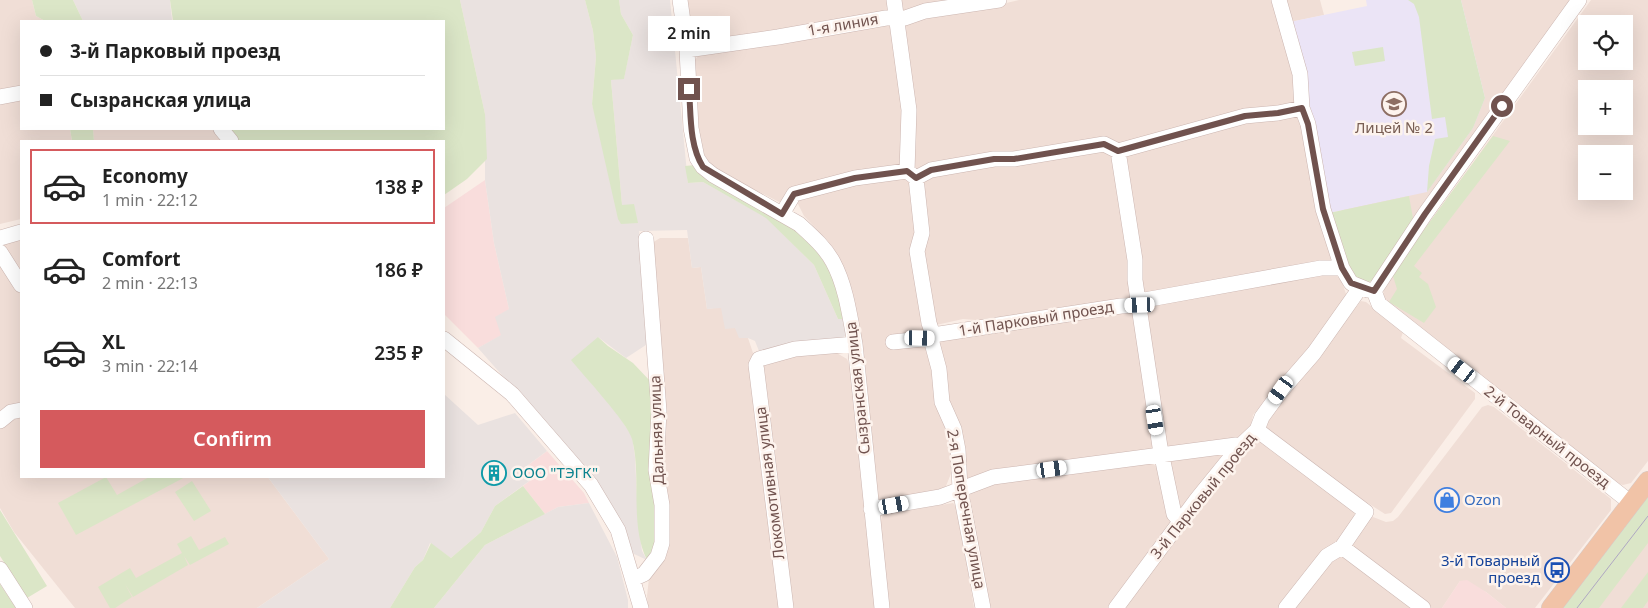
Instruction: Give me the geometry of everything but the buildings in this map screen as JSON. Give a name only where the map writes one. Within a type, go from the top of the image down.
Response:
[{"type":"main road","points":[[1551,608],[1648,481]]},
{"type":"street","name":"Сызранская улица","points":[[680,0],[687,50],[692,128],[697,158],[703,167],[713,175],[782,214],[811,235],[833,262],[847,302],[855,344],[882,608]]},
{"type":"street","name":"2-я Поперечная улица","points":[[894,0],[909,110],[912,174],[922,233],[917,251],[939,369],[942,402],[954,429],[958,450],[960,489],[983,608]]},
{"type":"street","name":"1-я линия","points":[[687,50],[778,37],[1000,0]]},
{"type":"street","points":[[1279,0],[1300,74],[1302,108],[1308,124],[1323,209],[1342,268]]},
{"type":"street","name":"3-й Парковый проезд","points":[[1116,608],[1240,446],[1257,430],[1262,417],[1281,390],[1367,290],[1425,214],[1579,0]]},
{"type":"street","points":[[0,97],[20,93]]},
{"type":"street","points":[[782,214],[794,194],[855,178],[912,174],[994,159],[1014,159],[1104,144],[1118,151],[1245,116],[1278,113],[1302,108]]},
{"type":"street","points":[[222,130],[230,140]]},
{"type":"street","points":[[1118,151],[1135,260],[1135,280],[1140,303],[1161,455],[1174,514],[1181,522]]},
{"type":"street","points":[[0,238],[20,232]]},
{"type":"street","name":"Дальняя улица","points":[[633,579],[644,574],[658,556],[662,543],[662,505],[656,470],[659,411],[646,239]]},
{"type":"street","points":[[0,252],[20,283]]},
{"type":"street","name":"1-й Парковый проезд","points":[[893,342],[1140,303],[1321,268],[1342,268]]},
{"type":"street","name":"2-й Товарный проезд","points":[[1342,268],[1351,283],[1367,290],[1379,304],[1631,503]]},
{"type":"street","points":[[445,340],[512,394],[591,484],[618,530],[641,608]]},
{"type":"street","name":"Локомотивная улица","points":[[786,608],[756,366],[759,359],[795,349],[855,344]]},
{"type":"street","points":[[0,421],[12,412],[20,410]]},
{"type":"street","points":[[1257,430],[1366,512],[1342,547],[1327,556],[1286,608]]},
{"type":"street","points":[[871,509],[940,497],[993,477],[1240,446]]},
{"type":"street","points":[[1342,547],[1423,608]]},
{"type":"street","points":[[0,569],[25,608]]},
{"type":"shaded area","points":[[0,0],[32,0],[36,16],[43,20],[20,20],[20,89],[0,93]]},
{"type":"shaded area","points":[[73,0],[170,0],[172,20],[83,20]]},
{"type":"shaded area","points":[[460,0],[585,0],[593,31],[596,57],[592,104],[622,205],[611,80],[624,78],[633,35],[621,14],[619,0],[670,0],[688,183],[703,182],[767,218],[814,265],[838,319],[844,319],[846,334],[843,339],[759,351],[755,341],[748,338],[739,338],[735,328],[725,329],[721,308],[707,309],[701,267],[692,268],[687,230],[639,231],[649,343],[626,358],[598,337],[624,424],[632,436],[638,520],[642,551],[647,560],[632,553],[594,479],[478,348],[501,335],[495,317],[509,309],[494,243],[485,180],[485,114]]},
{"type":"shaded area","points":[[687,0],[890,0],[889,12],[697,43],[693,41]]},
{"type":"shaded area","points":[[897,0],[983,0],[900,13]]},
{"type":"shaded area","points":[[1019,0],[1276,0],[1294,76],[1294,102],[1119,145],[1106,141],[1027,149],[1013,156],[913,173],[903,22],[969,12]]},
{"type":"shaded area","points":[[1283,0],[1320,0],[1324,15],[1290,22]]},
{"type":"shaded area","name":"Лицей № 2","points":[[1366,0],[1461,0],[1485,98],[1473,128],[1427,192],[1329,213],[1290,22],[1367,6]]},
{"type":"shaded area","points":[[1461,0],[1570,0],[1414,224],[1341,211],[1485,98]]},
{"type":"shaded area","points":[[1591,0],[1648,0],[1648,461],[1631,483],[1623,485],[1616,483],[1390,309],[1383,297],[1385,284],[1578,18],[1578,70],[1633,70],[1633,15],[1580,15]]},
{"type":"shaded area","points":[[894,23],[902,86],[903,163],[781,203],[716,170],[708,164],[698,147],[694,61],[698,56],[705,52]]},
{"type":"shaded area","points":[[20,100],[20,130],[70,130],[72,140],[20,140],[20,219],[0,224],[0,103]]},
{"type":"shaded area","points":[[1295,116],[1306,126],[1335,263],[1142,295],[1124,156],[1245,120]]},
{"type":"shaded area","points":[[93,130],[225,130],[234,140],[94,140]]},
{"type":"shaded area","points":[[1102,149],[1114,156],[1135,298],[988,321],[963,319],[936,325],[923,256],[923,177]]},
{"type":"shaded area","points":[[904,177],[909,182],[950,431],[952,471],[946,486],[939,492],[882,500],[877,498],[838,260],[828,241],[804,216],[798,204],[799,196],[810,191]]},
{"type":"shaded area","points":[[485,180],[494,243],[509,309],[502,335],[478,348],[445,315],[445,207]]},
{"type":"shaded area","points":[[20,234],[20,478],[268,478],[329,559],[257,608],[75,608],[14,532],[0,508],[0,239]]},
{"type":"shaded area","points":[[660,238],[688,238],[692,268],[701,267],[707,309],[721,307],[735,328],[748,338],[754,356],[782,608],[648,608],[647,596],[661,470],[652,243]]},
{"type":"shaded area","points":[[1297,275],[1336,275],[1342,282],[1346,294],[1346,303],[1253,415],[1251,427],[1242,439],[1166,450],[1144,322],[1147,303]]},
{"type":"shaded area","points":[[1361,301],[1366,302],[1403,332],[1401,338],[1475,393],[1475,399],[1391,513],[1385,514],[1327,477],[1265,430],[1266,422]]},
{"type":"shaded area","points":[[1135,311],[1155,449],[966,481],[946,401],[937,338]]},
{"type":"shaded area","points":[[828,348],[847,359],[852,371],[878,608],[789,608],[763,362]]},
{"type":"shaded area","points":[[445,395],[478,425],[515,413],[547,451],[524,468],[532,479],[495,506],[481,532],[451,558],[430,543],[423,560],[415,567],[390,608],[257,608],[329,559],[268,478],[445,478]]},
{"type":"shaded area","points":[[1488,405],[1494,407],[1611,499],[1611,510],[1535,608],[1506,608],[1486,592],[1460,581],[1442,608],[1430,608],[1352,550],[1351,541],[1368,519],[1373,517],[1386,522],[1393,521],[1398,517],[1482,407]]},
{"type":"shaded area","points":[[1260,437],[1354,513],[1354,519],[1337,543],[1282,608],[1125,608],[1243,446]]},
{"type":"shaded area","points":[[547,451],[584,493],[589,503],[558,507],[545,514],[523,486],[532,479],[523,469]]},
{"type":"shaded area","points":[[1228,451],[1190,504],[1178,511],[1170,457]]},
{"type":"shaded area","points":[[1151,462],[1158,468],[1171,516],[1170,526],[1110,608],[988,608],[969,493],[993,480]]},
{"type":"shaded area","points":[[1648,496],[1648,608],[1563,608]]},
{"type":"shaded area","points":[[589,503],[617,557],[628,600],[628,608],[434,608],[485,545],[558,507]]},
{"type":"shaded area","points":[[953,503],[958,508],[974,608],[888,608],[879,524],[883,515]]},
{"type":"shaded area","points":[[1342,556],[1349,556],[1416,608],[1293,608],[1330,561]]},
{"type":"shaded area","points":[[1467,580],[1506,608],[1442,608],[1460,581]]},
{"type":"green space","points":[[32,0],[73,0],[83,20],[43,20],[36,16]]},
{"type":"green space","points":[[170,0],[460,0],[485,114],[487,159],[467,179],[445,194],[445,140],[234,140],[225,130],[445,130],[445,20],[173,20]]},
{"type":"green space","points":[[585,0],[619,0],[621,14],[633,35],[624,79],[611,80],[622,205],[634,204],[638,223],[621,224],[618,219],[592,104],[596,57],[593,31]]},
{"type":"green space","points":[[1408,0],[1461,0],[1485,98],[1473,128],[1427,192],[1429,166],[1435,139],[1448,137],[1445,117],[1432,119],[1419,17],[1414,4]]},
{"type":"green space","points":[[1383,47],[1385,61],[1355,66],[1352,52]]},
{"type":"green space","points":[[70,130],[93,130],[94,140],[72,140]]},
{"type":"green space","points":[[1493,136],[1510,141],[1414,266],[1422,273],[1419,277],[1428,284],[1436,307],[1424,323],[1389,302],[1397,289],[1392,273]]},
{"type":"green space","points":[[695,165],[768,209],[810,243],[826,264],[837,289],[844,319],[838,319],[814,265],[766,218],[703,182],[688,183],[685,166]]},
{"type":"green space","points":[[1409,196],[1414,224],[1375,279],[1365,284],[1353,277],[1329,213]]},
{"type":"green space","points":[[598,337],[633,363],[652,383],[658,542],[647,560],[638,531],[636,469],[632,439],[614,411],[571,360]]},
{"type":"green space","points":[[104,478],[107,478],[117,495],[147,478],[183,478],[76,535],[58,503]]},
{"type":"green space","points":[[192,481],[211,511],[194,521],[175,492]]},
{"type":"green space","points":[[523,486],[545,514],[485,545],[434,608],[390,608],[415,567],[423,560],[431,543],[451,558],[481,532],[495,506]]},
{"type":"green space","points":[[1648,496],[1648,543],[1599,608],[1563,608]]},
{"type":"green space","points":[[0,510],[47,586],[27,598],[0,556]]},
{"type":"green space","points":[[191,536],[199,550],[225,537],[229,544],[190,565],[184,556],[188,565],[133,597],[125,584],[132,597],[115,608],[110,608],[98,587],[130,568],[136,578],[182,553],[177,544]]},
{"type":"green space","points":[[1648,572],[1648,601],[1643,608],[1621,608]]},
{"type":"green space","points":[[0,584],[16,608],[0,608]]},
{"type":"tram line","points":[[1577,608],[1648,516]]},
{"type":"place","name":"Лицей № 2","points":[[1394,104]]},
{"type":"place","name":"ООО \"ТЭГК\"","points":[[494,473]]},
{"type":"place","name":"Ozon","points":[[1447,500]]},
{"type":"place","name":"3-й Товарный проезд","points":[[1557,570]]},
{"type":"route","points":[[689,89],[692,128],[697,158],[703,167],[713,175],[782,214],[794,194],[855,178],[907,171],[916,178],[931,170],[994,159],[1014,159],[1032,154],[1104,144],[1112,146],[1118,151],[1219,125],[1245,116],[1278,113],[1302,108],[1308,124],[1323,209],[1342,268],[1351,283],[1360,288],[1374,291],[1425,214],[1502,106]]}]
